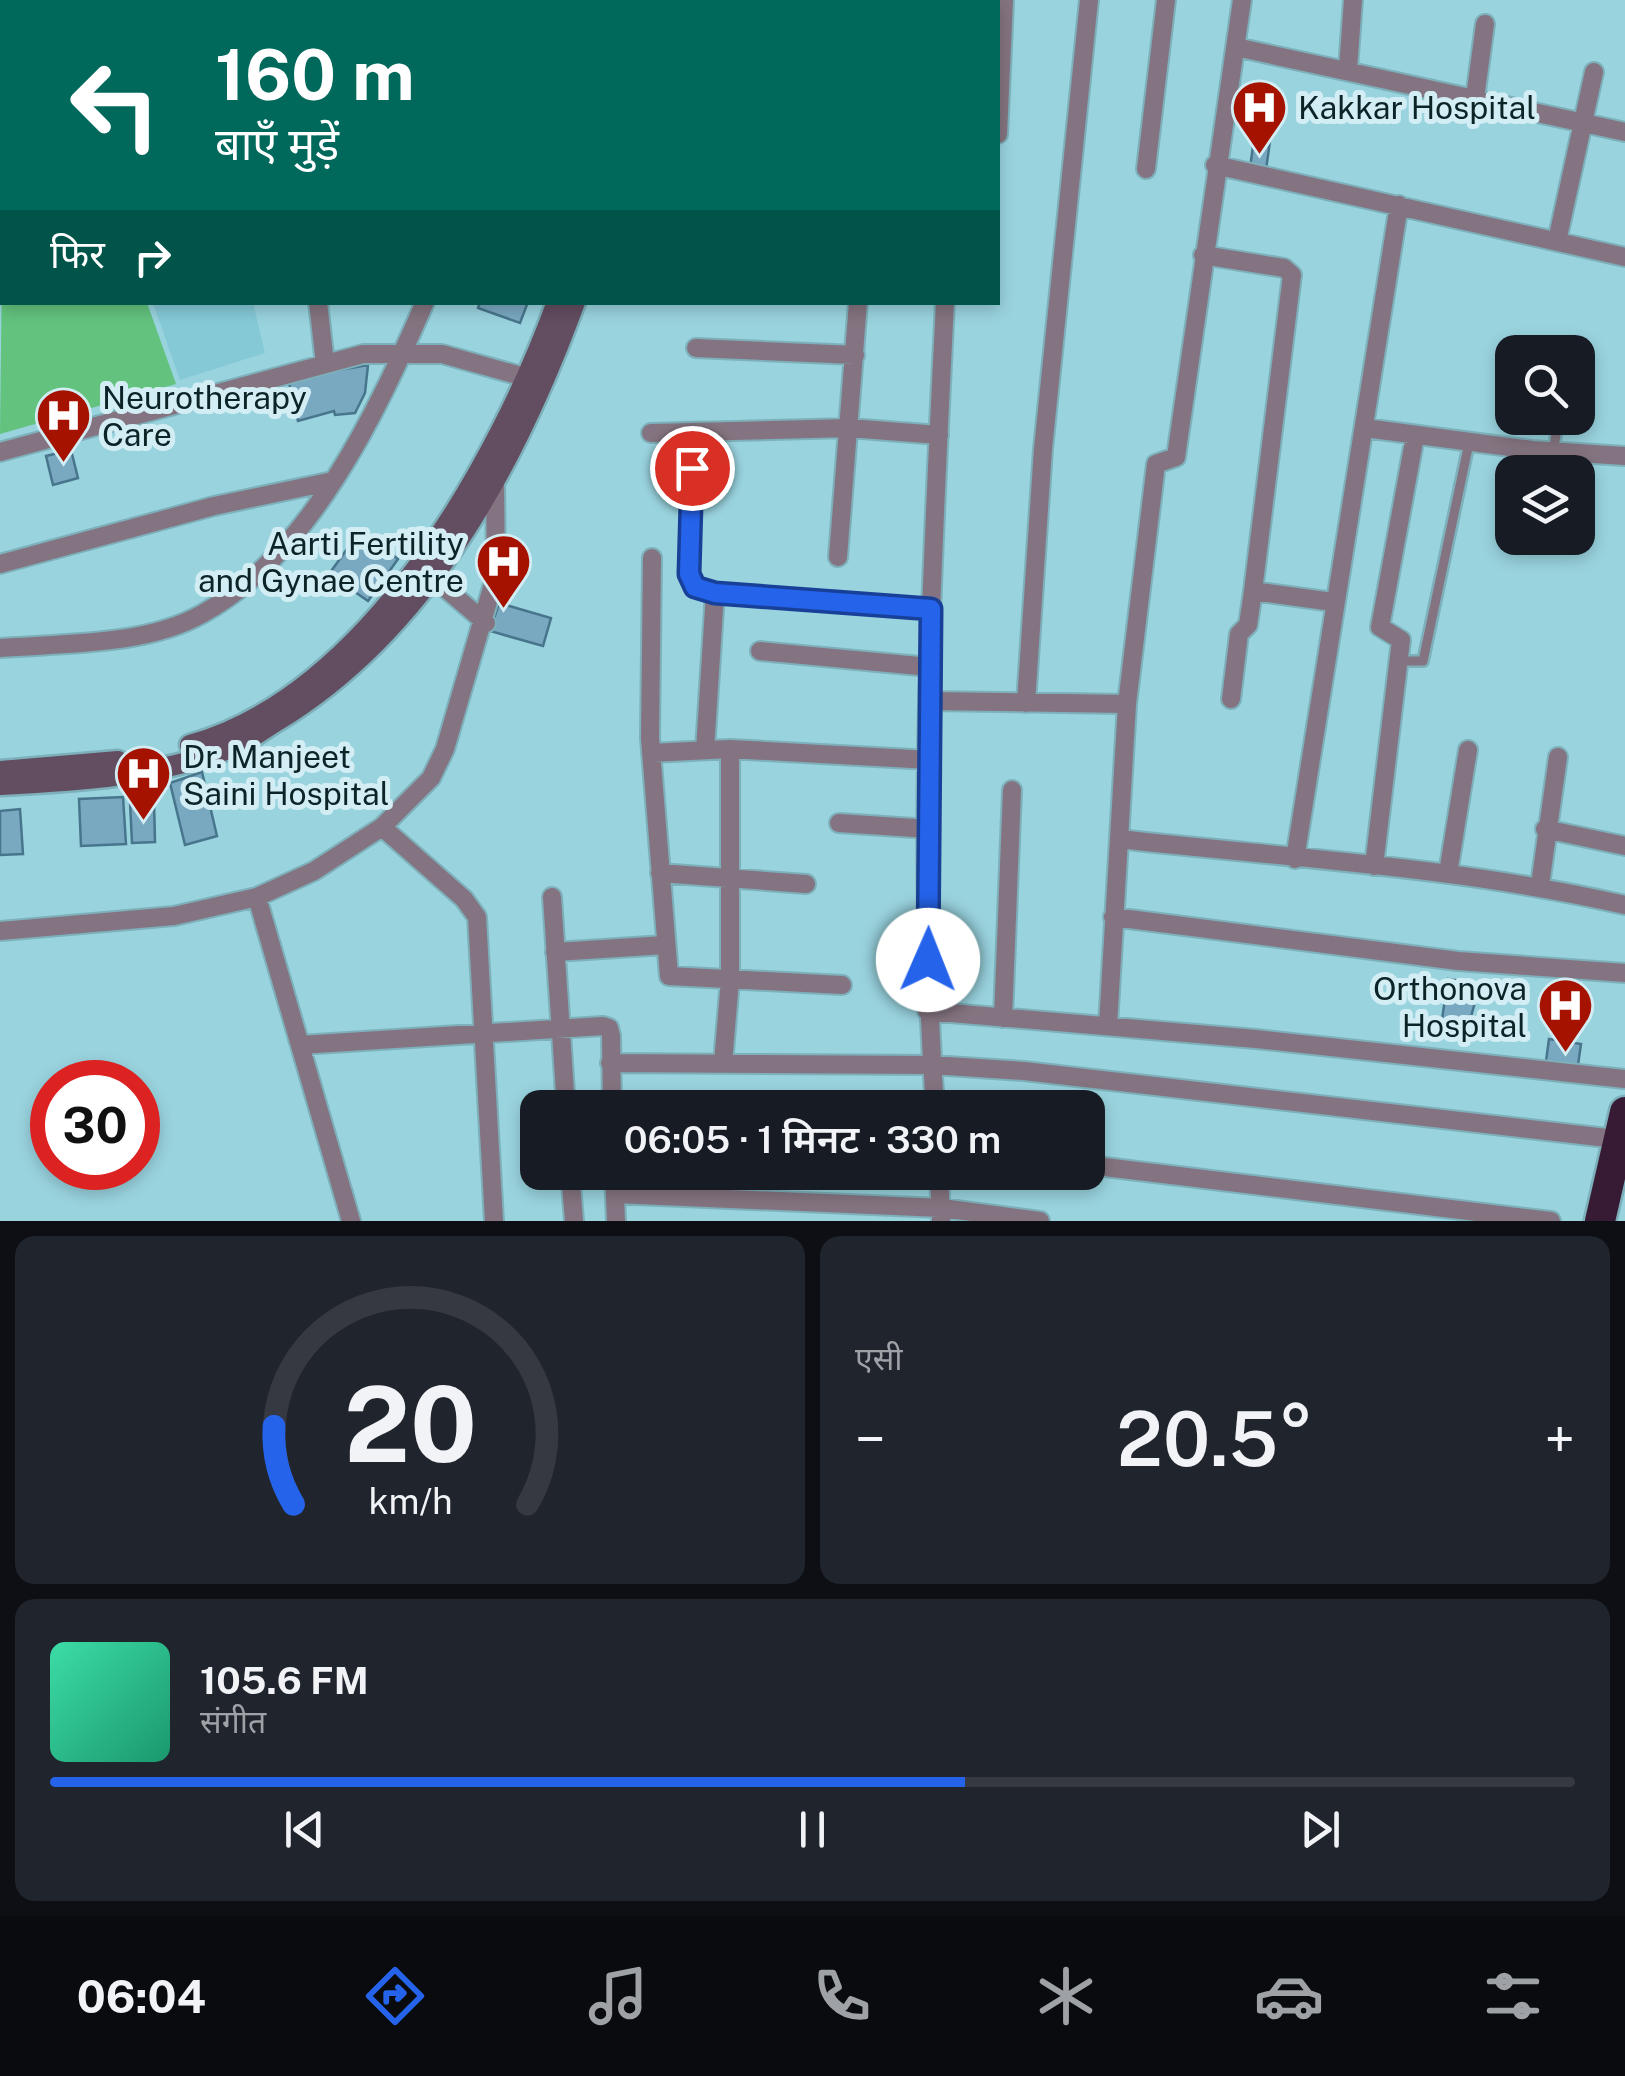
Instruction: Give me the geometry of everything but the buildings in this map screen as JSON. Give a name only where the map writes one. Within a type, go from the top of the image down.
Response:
[{"type":"highway","points":[[1600,1221],[1623,1130]]},
{"type":"highway","points":[[1618,1221],[1625,1186]]},
{"type":"street","points":[[1000,47],[1004,0]]},
{"type":"street","points":[[1026,703],[1043,449],[1088,0]]},
{"type":"street","points":[[1146,169],[1166,0]]},
{"type":"street","points":[[1108,1025],[1127,704],[1156,464],[1176,456],[1215,165],[1242,0]]},
{"type":"street","points":[[1348,69],[1352,0]]},
{"type":"street","points":[[1475,98],[1485,24]]},
{"type":"street","points":[[1236,47],[1625,132]]},
{"type":"street","points":[[1557,241],[1594,72]]},
{"type":"street","points":[[1215,165],[1625,256]]},
{"type":"street","points":[[1296,858],[1333,602],[1365,428],[1399,205]]},
{"type":"street","points":[[1203,255],[1284,268],[1292,275],[1248,625],[1239,634],[1231,700]]},
{"type":"street","points":[[318,305],[325,364]]},
{"type":"street","points":[[0,648],[110,639],[201,615],[295,535],[334,482],[424,305]]},
{"type":"street","points":[[0,771],[143,758],[213,739],[264,713],[346,650],[468,496],[528,378],[556,305]]},
{"type":"street","points":[[0,785],[149,770],[233,748],[312,700],[384,634],[431,576],[496,481],[573,305]]},
{"type":"street","points":[[838,557],[858,305]]},
{"type":"street","points":[[934,1090],[928,1012],[930,666],[945,305]]},
{"type":"street","points":[[696,348],[855,355]]},
{"type":"street","points":[[0,452],[364,354],[442,354],[528,378]]},
{"type":"street","points":[[652,432],[849,428],[939,435]]},
{"type":"street","points":[[1365,428],[1469,443],[1625,456]]},
{"type":"street","points":[[692,433],[689,574],[695,587],[715,593],[931,609]]},
{"type":"street","points":[[1374,866],[1400,636],[1380,627],[1415,436]]},
{"type":"street","points":[[0,931],[174,916],[258,897],[314,871],[382,827],[431,778],[486,622],[496,574],[496,481]]},
{"type":"street","points":[[0,564],[214,506],[334,482]]},
{"type":"street","points":[[652,558],[651,752],[667,970],[673,978],[842,986]]},
{"type":"street","points":[[431,576],[486,622]]},
{"type":"street","points":[[1253,590],[1333,602]]},
{"type":"street","points":[[705,750],[715,593]]},
{"type":"street","points":[[760,651],[930,666]]},
{"type":"street","points":[[930,701],[1127,704]]},
{"type":"street","points":[[651,752],[730,749],[930,760]]},
{"type":"street","points":[[723,1063],[730,980],[730,749]]},
{"type":"street","points":[[1448,873],[1468,750]]},
{"type":"street","points":[[1540,885],[1558,757]]},
{"type":"street","points":[[1003,1018],[1012,790]]},
{"type":"street","points":[[839,823],[929,829]]},
{"type":"street","points":[[382,827],[464,898],[478,917],[494,1221]]},
{"type":"street","points":[[1546,829],[1625,846]]},
{"type":"street","points":[[1119,839],[1448,873],[1540,885],[1625,904]]},
{"type":"street","points":[[660,873],[806,884]]},
{"type":"street","points":[[258,897],[350,1221]]},
{"type":"street","points":[[552,897],[565,1090]]},
{"type":"street","points":[[1114,918],[1489,964],[1625,973]]},
{"type":"street","points":[[555,952],[665,944]]},
{"type":"street","points":[[928,1012],[1108,1025],[1625,1079]]},
{"type":"street","points":[[300,1046],[482,1030],[609,1028],[611,1090]]},
{"type":"street","points":[[610,1063],[932,1065],[1623,1130]]},
{"type":"street","points":[[1105,1167],[1552,1221]]},
{"type":"street","points":[[571,1190],[574,1221]]},
{"type":"street","points":[[615,1190],[616,1221]]},
{"type":"street","points":[[615,1194],[1040,1221]]},
{"type":"lane","points":[[1553,452],[1556,435]]},
{"type":"lane","points":[[1398,661],[1422,660],[1469,443]]},
{"type":"shaded area","points":[[154,305],[253,305],[265,353],[180,380]]},
{"type":"green space","points":[[2,305],[148,305],[176,384],[0,434]]},
{"type":"place","name":"Kakkar Hospital","points":[[1259,156]]},
{"type":"place","name":"Neurotherapy Care","points":[[63,464]]},
{"type":"place","name":"Aarti Fertility and Gynae Centre","points":[[503,610]]},
{"type":"place","name":"Dr. Manjeet Saini Hospital","points":[[144,823]]},
{"type":"place","name":"Orthonova Hospital","points":[[1566,1055]]},
{"type":"route","points":[[692,468],[689,574],[695,587],[715,593],[931,609],[928,960]]}]
